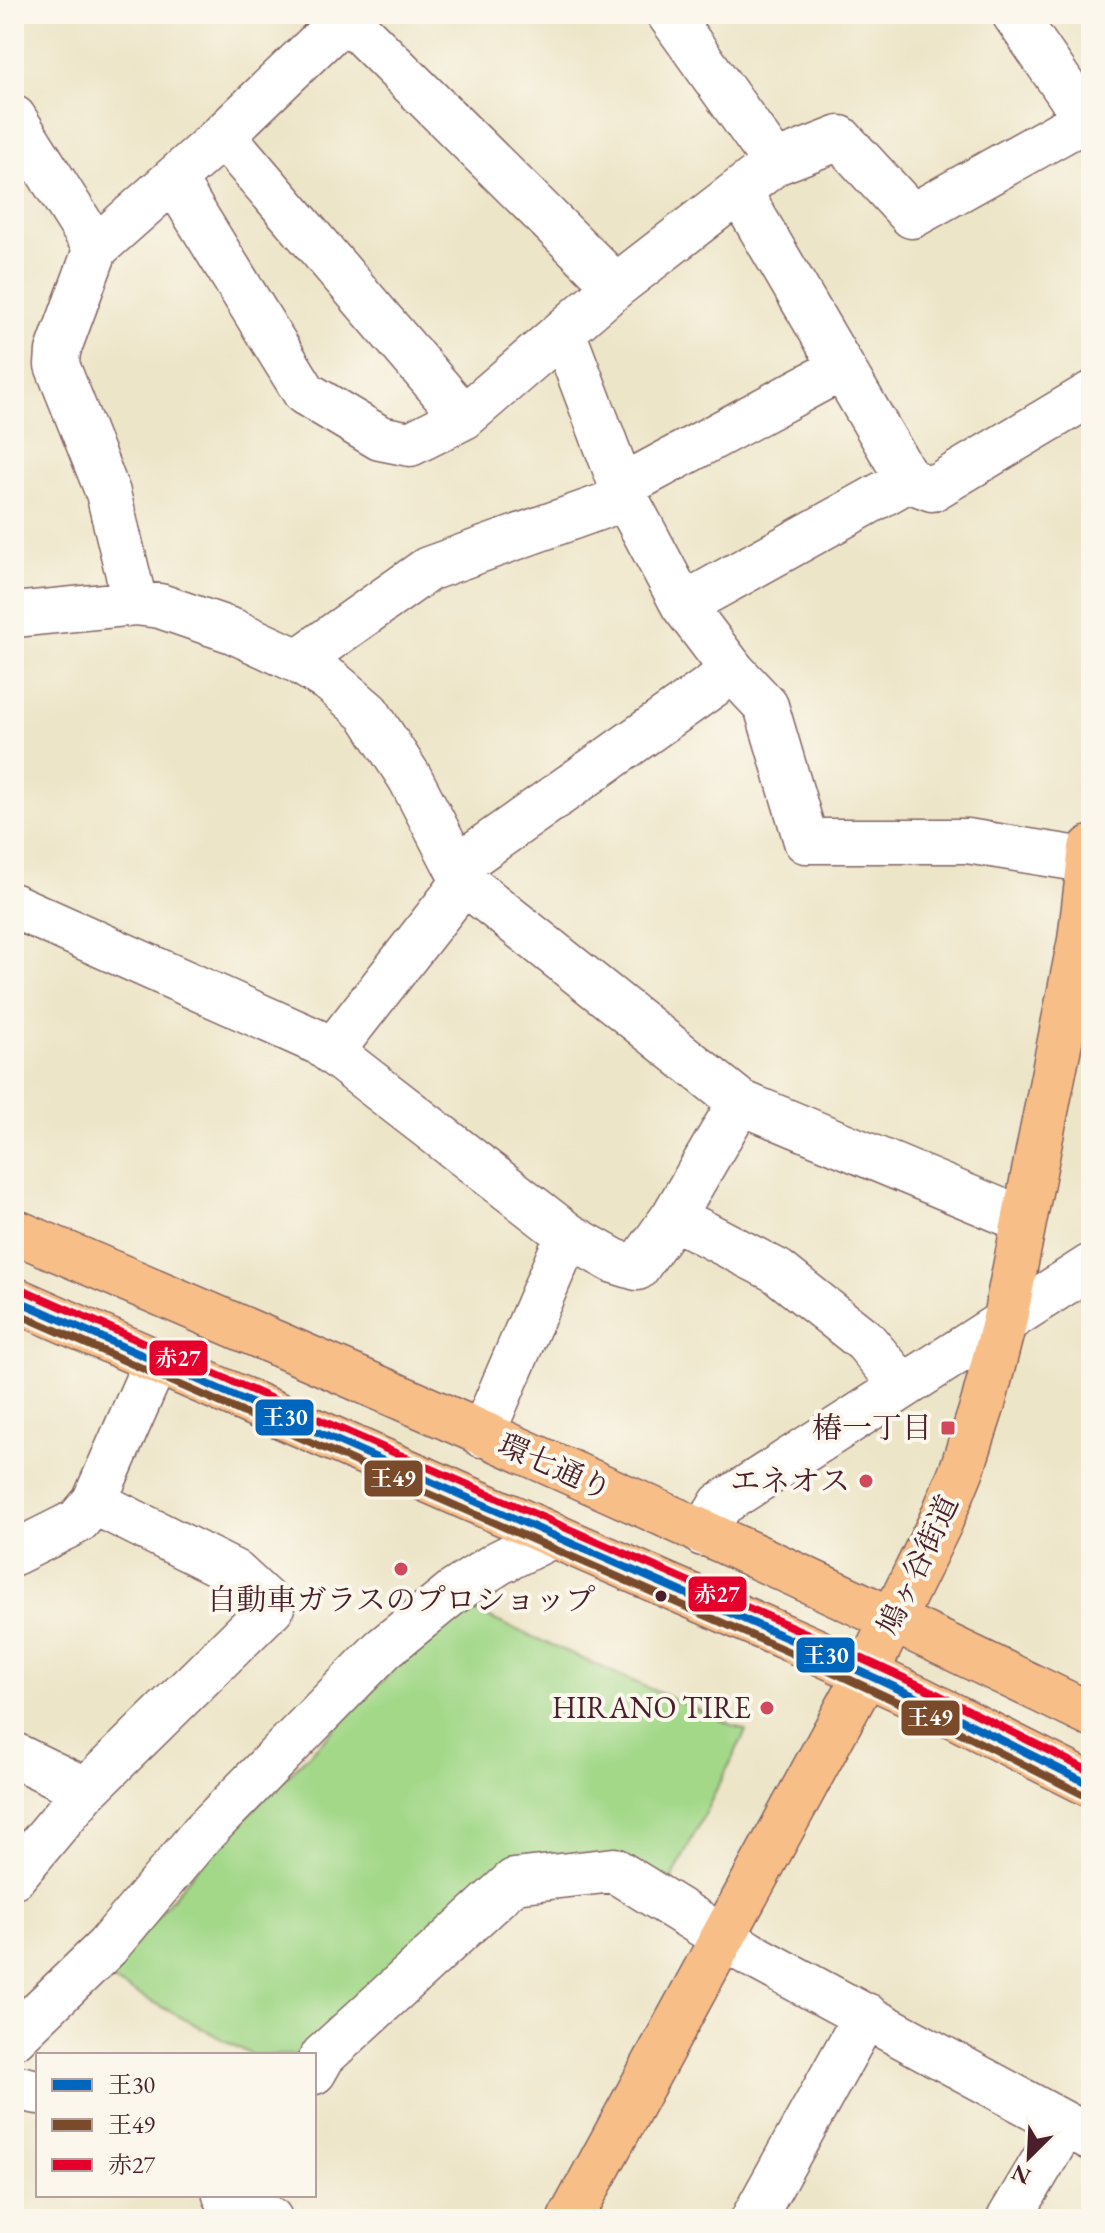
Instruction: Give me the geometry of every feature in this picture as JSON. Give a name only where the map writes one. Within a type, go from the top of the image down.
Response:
[{"type":"main road","name":"鳩ヶ谷街道","points":[[570,2219],[866,1674],[940,1523],[962,1469],[1004,1323],[1080,940],[1091,848]]},
{"type":"main road","name":"環七通り","points":[[14,1231],[894,1619],[1091,1715]]},
{"type":"main road","name":"環七通り","points":[[14,1299],[866,1674],[1091,1785]]},
{"type":"street","points":[[669,14],[775,163]]},
{"type":"street","points":[[174,180],[305,393],[380,438],[410,444],[464,417],[616,286],[775,163],[840,138],[912,216],[1088,118],[1014,14]]},
{"type":"street","points":[[135,603],[108,493],[57,365],[58,351],[96,248],[223,135],[347,16],[616,286]]},
{"type":"street","points":[[14,118],[96,248]]},
{"type":"street","points":[[223,135],[464,417]]},
{"type":"street","points":[[739,191],[908,480],[932,489],[1091,394]]},
{"type":"street","points":[[563,332],[624,492],[683,605],[733,671],[766,706],[806,841],[967,841],[1091,861]]},
{"type":"street","points":[[298,661],[428,569],[624,492],[842,368]]},
{"type":"street","points":[[683,605],[908,480]]},
{"type":"street","points":[[14,615],[135,603],[160,606],[233,631],[298,661],[332,682],[368,713],[410,778],[460,875],[740,1102],[1023,1220]]},
{"type":"street","points":[[332,1051],[460,875],[733,671]]},
{"type":"street","points":[[18,919],[306,1037],[332,1051],[568,1235],[614,1261],[637,1268],[673,1217],[740,1102]]},
{"type":"street","points":[[673,1217],[777,1271],[865,1341],[902,1385]]},
{"type":"street","points":[[482,1435],[568,1235]]},
{"type":"street","points":[[703,1534],[721,1504],[1091,1266]]},
{"type":"street","points":[[14,1553],[78,1521],[94,1502],[156,1361]]},
{"type":"street","points":[[14,1876],[86,1790],[272,1607],[234,1572],[94,1502]]},
{"type":"street","points":[[14,2037],[107,1947],[201,1835],[383,1649],[452,1593],[498,1563],[554,1535]]},
{"type":"street","points":[[14,1755],[86,1790]]},
{"type":"street","points":[[316,2068],[323,2056],[514,1881],[614,1870],[723,1938],[1078,2132],[1009,2219]]},
{"type":"street","points":[[753,2219],[866,2015]]},
{"type":"street","points":[[14,2087],[36,2092]]},
{"type":"green space","points":[[465,1607],[746,1731],[671,1881],[511,1861],[301,2053],[248,2053],[107,1978],[206,1857],[438,1626]]},
{"type":"transit line","name":"赤27","points":[[19,1288],[815,1637],[923,1687],[1091,1772]]},
{"type":"transit line","name":"王30","points":[[14,1299],[810,1648],[1091,1785]]},
{"type":"transit line","name":"王49","points":[[14,1312],[805,1659],[1086,1796]]},
{"type":"place","name":"椿一丁目","points":[[948,1428]]},
{"type":"place","name":"エネオス","points":[[866,1481]]},
{"type":"place","name":"自動車ガラスのプロショップ","points":[[401,1569]]},
{"type":"place","name":"HIRANO TIRE","points":[[767,1708]]}]
